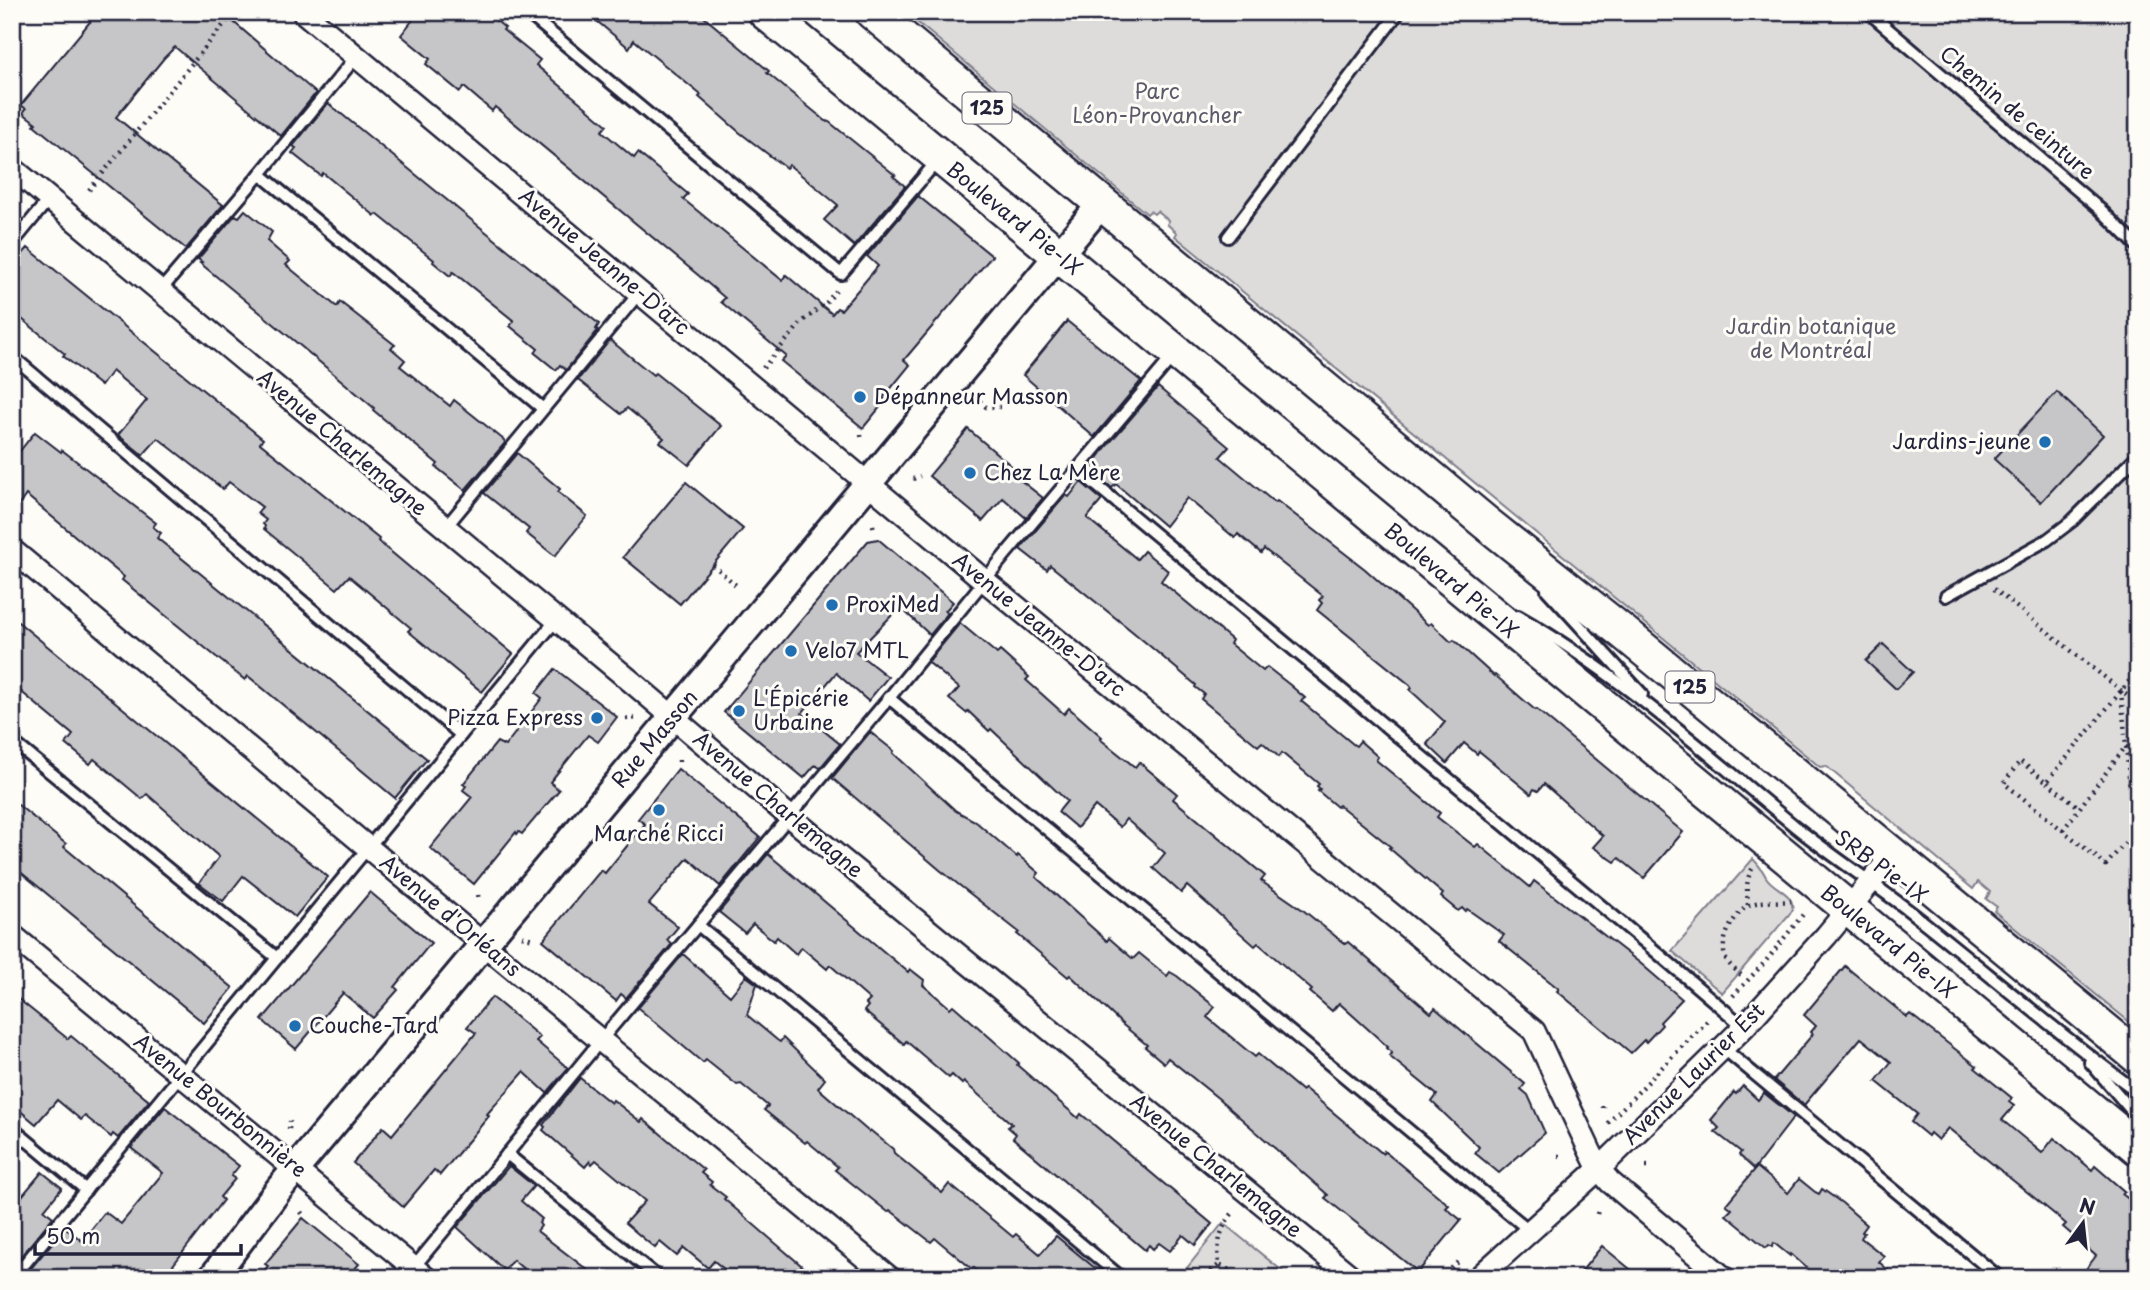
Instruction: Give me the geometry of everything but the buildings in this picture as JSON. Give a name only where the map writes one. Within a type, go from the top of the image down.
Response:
[{"type":"main road","name":"Boulevard Pie-IX","points":[[765,12],[2138,1148]]},
{"type":"main road","name":"125","points":[[872,12],[1486,523],[1615,625],[2138,1057]]},
{"type":"street","name":"Avenue Jeanne-D'arc","points":[[303,12],[985,581],[1534,1031],[1599,1168],[1618,1191],[1724,1278]]},
{"type":"street","name":"Avenue Charlemagne","points":[[12,169],[790,817],[1353,1278]]},
{"type":"street","name":"Rue Masson","points":[[212,1278],[297,1169],[483,944],[1102,203]]},
{"type":"street","name":"Avenue d'Orléans","points":[[12,550],[483,944],[890,1278]]},
{"type":"street","name":"Avenue Laurier Est","points":[[1478,1278],[1599,1168],[1744,1027],[1893,855]]},
{"type":"street","name":"Avenue Bourbonnière","points":[[12,935],[297,1169],[415,1274]]},
{"type":"lane","points":[[526,12],[841,274],[940,158]]},
{"type":"lane","points":[[1228,237],[1399,12]]},
{"type":"lane","name":"Chemin de ceinture","points":[[1868,12],[2101,210],[2138,247]]},
{"type":"lane","points":[[160,291],[356,57]]},
{"type":"lane","points":[[260,174],[542,408]]},
{"type":"lane","points":[[12,244],[49,199]]},
{"type":"lane","points":[[445,528],[640,292]]},
{"type":"lane","points":[[415,1274],[507,1154],[601,1040],[890,698],[1176,353]]},
{"type":"lane","points":[[12,356],[461,734]]},
{"type":"lane","points":[[1946,596],[2046,540],[2073,521],[2138,455]]},
{"type":"lane","points":[[1078,470],[1744,1027]]},
{"type":"lane","points":[[1486,523],[1531,573]]},
{"type":"lane","points":[[1439,571],[1499,606]]},
{"type":"lane","name":"SRB Pie-IX","points":[[1541,583],[1660,715]]},
{"type":"lane","name":"SRB Pie-IX","points":[[1511,612],[1559,640],[1660,715],[1797,828],[1871,881],[2080,1049],[2138,1092]]},
{"type":"lane","points":[[13,1278],[556,620]]},
{"type":"lane","points":[[890,698],[1531,1231]]},
{"type":"lane","points":[[12,741],[276,958]]},
{"type":"lane","points":[[698,925],[1122,1278]]},
{"type":"lane","points":[[1723,1048],[2000,1278]]},
{"type":"lane","name":"SRB Pie-IX","points":[[2080,1049],[2138,1118]]},
{"type":"lane","points":[[12,1128],[86,1190]]},
{"type":"lane","points":[[507,1154],[659,1278]]},
{"type":"path","points":[[89,190],[234,12]]},
{"type":"path","points":[[770,360],[802,322],[826,303],[839,288]]},
{"type":"path","points":[[980,401],[986,407],[1000,407]]},
{"type":"path","points":[[912,479],[920,476]]},
{"type":"path","points":[[713,565],[737,586]]},
{"type":"path","points":[[1980,578],[2138,704]]},
{"type":"path","points":[[2047,782],[2138,670]]},
{"type":"path","points":[[2121,690],[2138,874]]},
{"type":"path","points":[[2126,746],[2138,755]]},
{"type":"path","points":[[2063,830],[2126,746]]},
{"type":"path","points":[[2080,808],[2020,761],[2004,783],[2106,865],[2136,834]]},
{"type":"path","points":[[1748,905],[1749,873],[1758,859]]},
{"type":"path","points":[[1741,975],[1726,958],[1724,949],[1728,930],[1734,920],[1748,905],[1796,901]]},
{"type":"path","name":"Avenue Laurier Est","points":[[1729,1000],[1794,926]]},
{"type":"path","points":[[522,936],[533,939]]},
{"type":"path","name":"Avenue Laurier Est","points":[[1622,1108],[1713,1015]]},
{"type":"path","points":[[289,1129],[290,1121]]},
{"type":"path","points":[[1219,1265],[1218,1242],[1221,1231],[1232,1214]]},
{"type":"path","points":[[1209,1278],[1212,1270],[1219,1265]]},
{"type":"path","points":[[1219,1265],[1228,1269],[1233,1278]]},
{"type":"green space","name":"Jardin botanique de Montréal","points":[[905,12],[2138,12],[2138,1029],[1994,911],[1997,907],[1986,899],[1990,892],[1978,882],[1973,889],[1826,766],[1820,767],[1175,236],[1177,233],[1167,224],[1169,221],[1157,211],[1147,214]]},
{"type":"green space","points":[[1753,859],[1766,877],[1791,900],[1792,911],[1722,993],[1672,951]]},
{"type":"green space","points":[[1223,1223],[1291,1278],[1179,1278]]},
{"type":"place","name":"Dépanneur Masson","points":[[860,397]]},
{"type":"place","name":"Jardins-jeune","points":[[2045,442]]},
{"type":"place","name":"Chez La Mère","points":[[970,473]]},
{"type":"place","name":"ProxiMed","points":[[832,605]]},
{"type":"place","name":"Velo7 MTL","points":[[791,651]]},
{"type":"place","name":"L'Épicérie Urbaine","points":[[739,711]]},
{"type":"place","name":"Pizza Express","points":[[597,718]]},
{"type":"place","name":"Marché Ricci","points":[[659,810]]},
{"type":"place","name":"Couche-Tard","points":[[295,1026]]},
{"type":"park label","name":"Parc Léon-Provancher","points":[[1157,104]]}]
